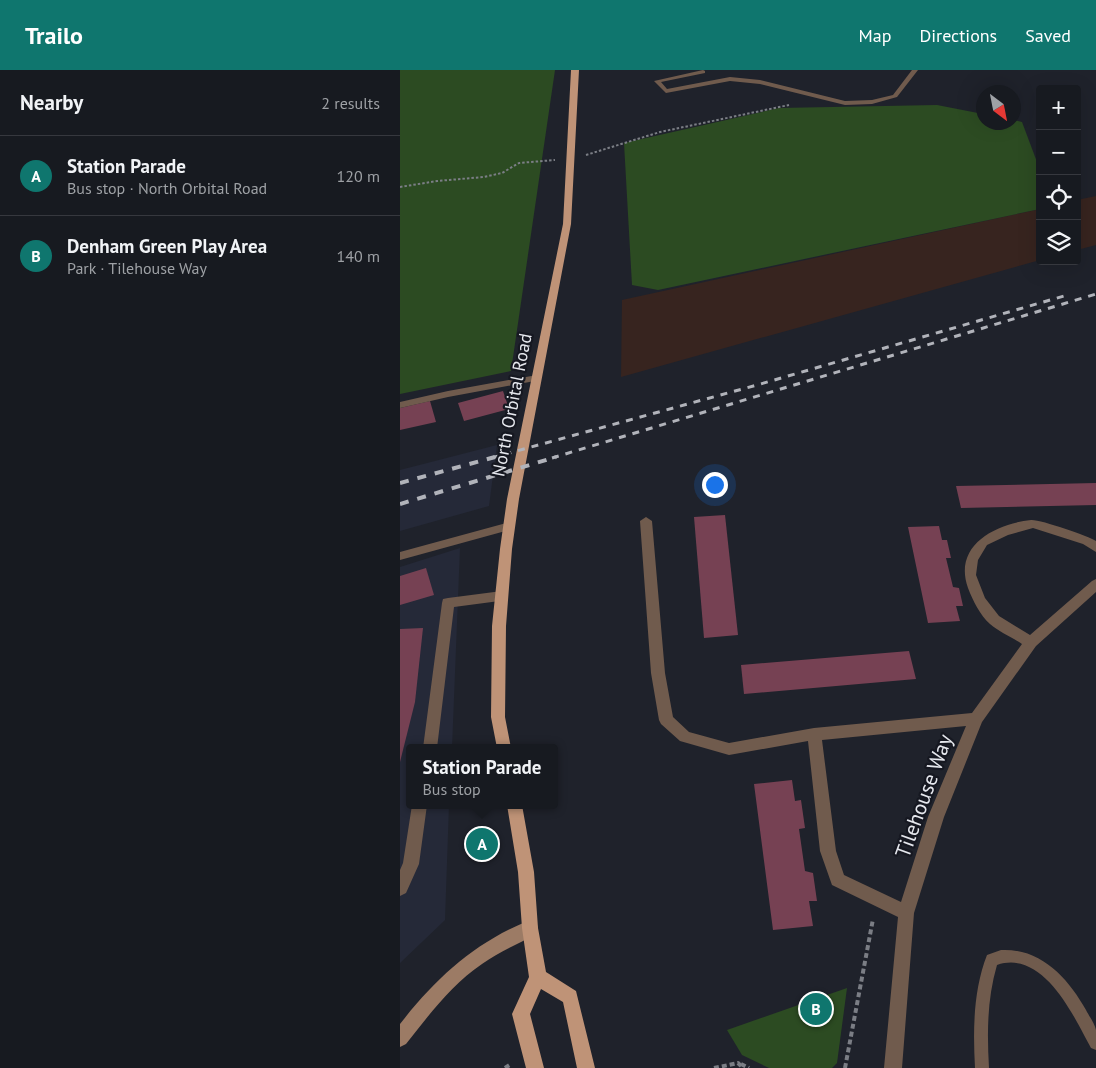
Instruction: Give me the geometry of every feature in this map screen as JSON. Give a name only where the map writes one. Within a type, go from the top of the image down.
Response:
[{"type":"main road","name":"North Orbital Road","points":[[503,744],[498,717],[499,626],[502,596],[510,526],[568,224],[575,70]]},
{"type":"main road","points":[[515,809],[526,872],[530,928],[538,977],[521,1014],[535,1068]]},
{"type":"main road","points":[[538,977],[570,998],[586,1068]]},
{"type":"street","points":[[646,521],[658,673],[666,720],[685,736],[729,749],[814,734],[976,720]]},
{"type":"street","points":[[1031,642],[994,620],[979,600],[970,575],[972,560],[983,542],[1004,531],[1033,524],[1087,541],[1096,547]]},
{"type":"street","name":"Tilehouse Way","points":[[893,1068],[906,913],[936,817],[976,720],[1031,642],[1096,584]]},
{"type":"street","points":[[430,744],[448,603],[502,596]]},
{"type":"street","points":[[814,734],[828,851],[838,880],[906,913]]},
{"type":"street","points":[[400,888],[411,864],[419,809]]},
{"type":"street","points":[[400,1038],[430,1001],[462,969],[476,958],[530,928]]},
{"type":"lane","points":[[702,72],[657,81],[666,91],[730,79],[760,82],[846,103],[872,102],[895,96],[915,70]]},
{"type":"lane","points":[[400,405],[448,394],[537,378]]},
{"type":"lane","points":[[400,556],[510,526]]},
{"type":"lane","points":[[982,1068],[980,1019],[985,981],[992,960],[1001,956],[1020,958],[1040,966],[1063,986],[1096,1043]]},
{"type":"path","points":[[400,187],[502,173],[519,163],[571,159],[660,132],[790,105]]},
{"type":"path","points":[[845,1068],[877,899]]},
{"type":"path","points":[[505,1068],[514,1062]]},
{"type":"path","points":[[714,1068],[738,1063],[749,1068]]},
{"type":"path","points":[[738,1063],[743,1068]]},
{"type":"shaded area","points":[[1096,196],[1096,245],[1081,249],[1081,220],[1081,199]]},
{"type":"shaded area","points":[[1036,210],[1036,261],[621,377],[622,300]]},
{"type":"shaded area","points":[[497,445],[489,506],[400,531],[400,470]]},
{"type":"shaded area","points":[[460,548],[452,744],[406,744],[406,809],[449,809],[445,920],[400,963],[400,567]]},
{"type":"green space","points":[[400,70],[555,70],[511,371],[400,394]]},
{"type":"green space","points":[[937,105],[976,113],[976,130],[1021,130],[1022,122],[1036,159],[1036,210],[658,290],[632,285],[624,143],[779,108]]},
{"type":"green space","points":[[847,988],[837,1063],[832,1068],[769,1068],[742,1055],[727,1030]]},
{"type":"building","points":[[503,391],[509,409],[464,421],[458,403]]},
{"type":"building","points":[[430,401],[436,422],[400,430],[400,408]]},
{"type":"building","points":[[1096,483],[1096,505],[961,508],[956,486]]},
{"type":"building","points":[[725,515],[738,635],[704,638],[694,517]]},
{"type":"building","points":[[939,526],[942,540],[947,540],[951,558],[946,558],[953,587],[959,588],[963,606],[956,606],[960,621],[928,623],[908,527]]},
{"type":"building","points":[[426,568],[434,595],[400,605],[400,576]]},
{"type":"building","points":[[423,628],[415,702],[400,762],[400,629]]},
{"type":"building","points":[[909,651],[916,679],[744,694],[741,665]]},
{"type":"building","points":[[792,780],[795,801],[801,800],[805,828],[799,829],[805,871],[813,873],[817,901],[809,901],[813,926],[773,930],[754,784]]},
{"type":"railway","points":[[552,458],[1096,294]]},
{"type":"railway","points":[[491,458],[757,385],[1064,296]]},
{"type":"railway","points":[[400,483],[495,457]]},
{"type":"railway","points":[[400,504],[556,457]]},
{"type":"place","name":"Station Parade","points":[[482,844]]},
{"type":"place","name":"Denham Green Play Area","points":[[816,1009]]}]
